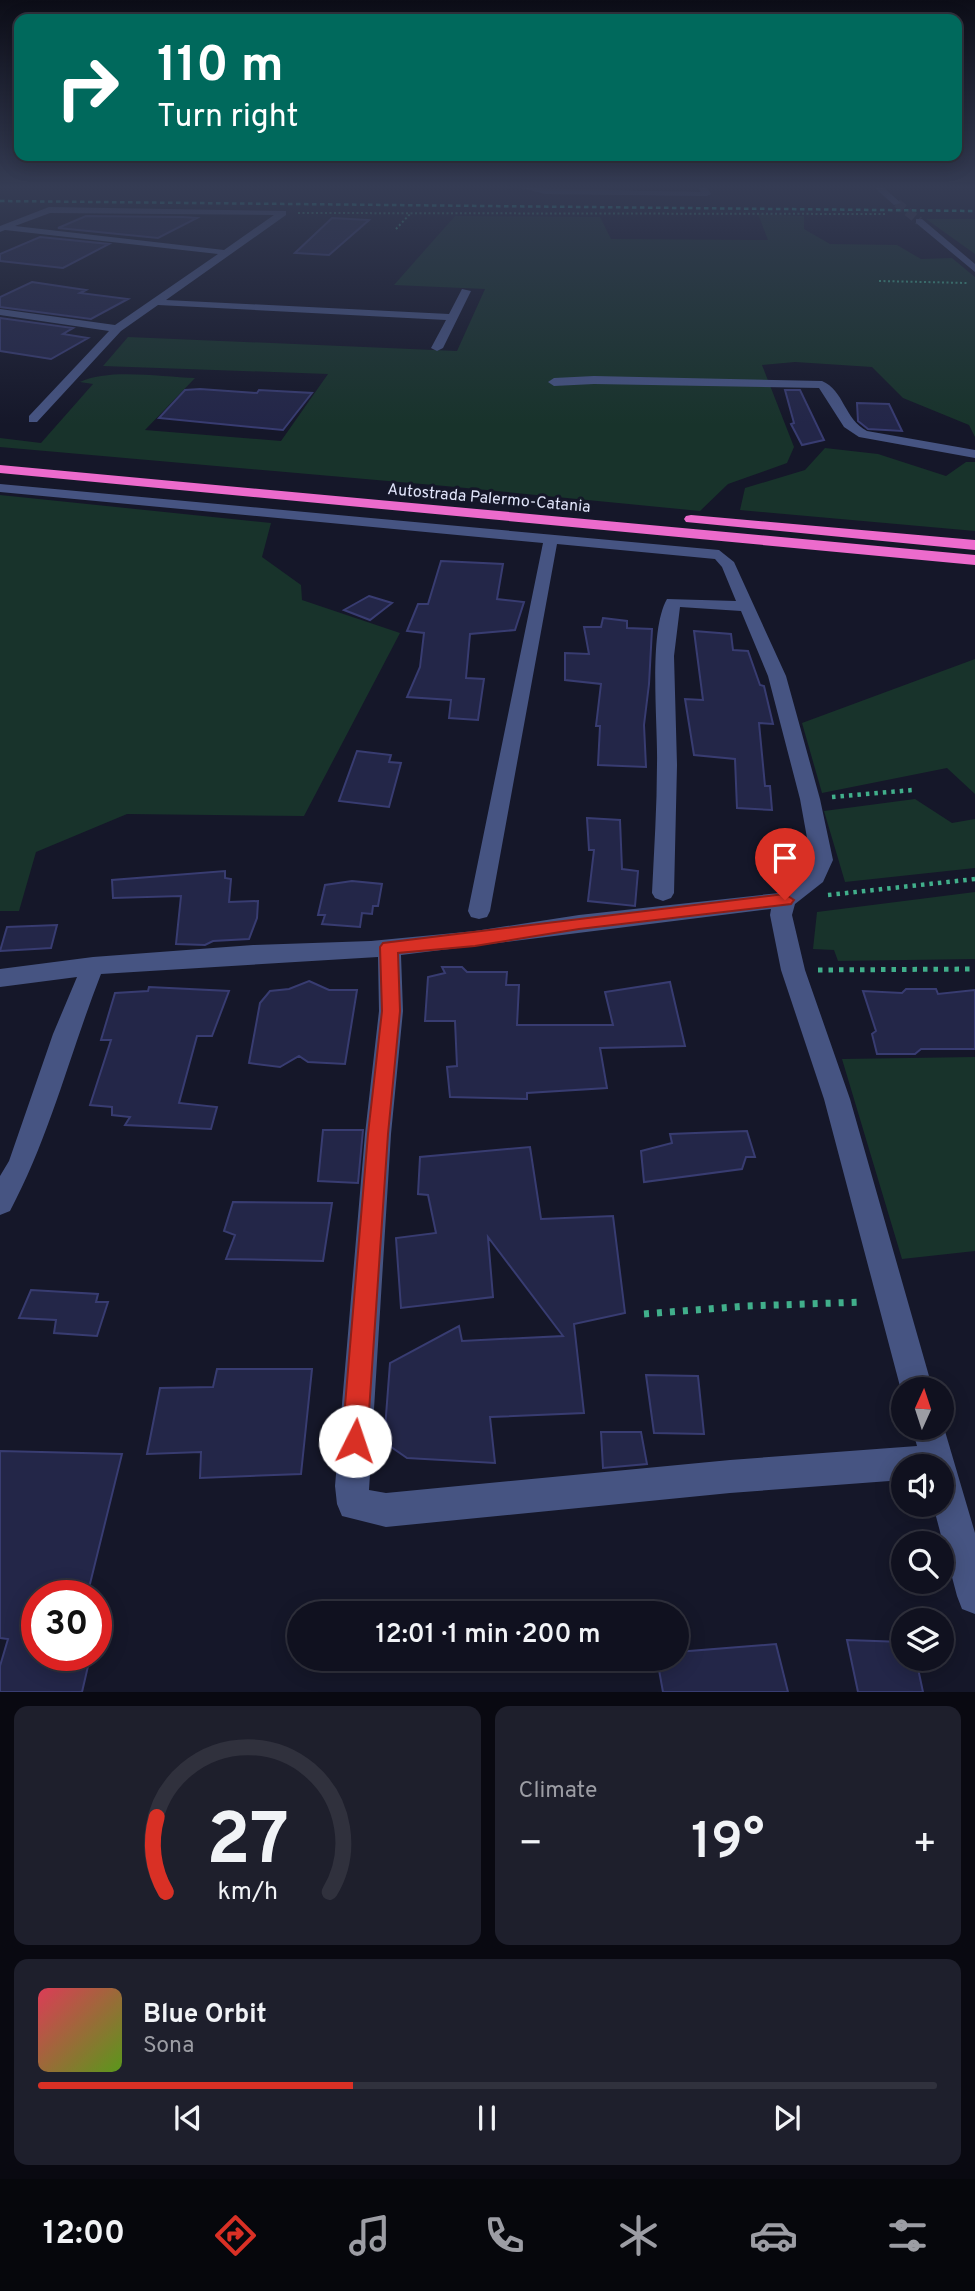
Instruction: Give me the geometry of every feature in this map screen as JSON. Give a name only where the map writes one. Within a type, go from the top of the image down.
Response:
[{"type":"highway","name":"Autostrada Palermo-Catania","points":[[0,456],[975,545]]},
{"type":"highway","name":"Autostrada Palermo-Catania","points":[[0,469],[975,561]]},
{"type":"street","points":[[33,419],[117,328],[207,267]]},
{"type":"street","points":[[437,348],[466,291]]},
{"type":"street","points":[[153,302],[453,317]]},
{"type":"street","points":[[0,312],[117,328]]},
{"type":"street","points":[[554,382],[594,380],[822,385],[830,391],[842,418],[851,430],[864,435],[975,454]]},
{"type":"street","points":[[0,488],[719,555],[729,565],[777,676],[810,799],[822,860],[815,877],[785,900],[579,923],[475,939],[93,966],[0,978]]},
{"type":"street","points":[[480,911],[551,540]]},
{"type":"street","points":[[663,893],[667,749],[665,671],[667,625],[673,602],[747,606]]},
{"type":"street","points":[[785,900],[781,915],[793,970],[837,1099],[913,1377]]},
{"type":"street","points":[[389,947],[391,1011],[377,1148],[358,1396],[352,1486],[354,1504],[386,1510],[671,1484],[798,1469],[891,1468]]},
{"type":"street","points":[[0,1202],[21,1164],[65,1034],[93,966]]},
{"type":"street","points":[[953,1517],[975,1596]]},
{"type":"path","points":[[879,281],[975,283]]},
{"type":"path","points":[[810,799],[913,790]]},
{"type":"path","points":[[785,900],[975,879]]},
{"type":"path","points":[[793,970],[975,969]]},
{"type":"path","points":[[644,1314],[747,1306],[892,1301]]},
{"type":"green space","points":[[410,267],[963,267],[975,277],[975,437],[969,425],[903,398],[872,367],[795,362],[762,365],[794,447],[787,463],[728,484],[700,511],[0,447],[0,438],[41,443],[93,384],[80,382],[120,374],[195,378],[145,430],[281,441],[328,374],[103,366],[128,337],[457,351],[485,289],[394,285]]},
{"type":"green space","points":[[825,448],[878,454],[946,476],[966,462],[975,462],[975,531],[740,510],[745,488],[805,470]]},
{"type":"green space","points":[[0,495],[271,523],[262,557],[301,585],[302,600],[400,633],[304,816],[127,814],[36,852],[19,911],[0,911]]},
{"type":"green space","points":[[975,659],[975,794],[947,768],[822,793],[802,723]]},
{"type":"green space","points":[[915,799],[952,823],[975,819],[975,868],[845,882],[824,811]]},
{"type":"green space","points":[[975,892],[975,959],[838,961],[834,950],[813,949],[817,912]]},
{"type":"green space","points":[[975,1057],[975,1251],[902,1259],[842,1059]]},
{"type":"building","points":[[32,282],[86,290],[80,293],[128,299],[91,319],[0,307],[0,297]]},
{"type":"building","points":[[0,318],[73,328],[63,334],[88,338],[51,359],[0,351]]},
{"type":"building","points":[[185,390],[312,393],[283,430],[159,418]]},
{"type":"building","points":[[785,390],[800,390],[824,440],[802,445],[791,424],[794,423]]},
{"type":"building","points":[[857,403],[889,404],[902,431],[868,429],[858,421]]},
{"type":"building","points":[[441,561],[503,564],[497,599],[524,602],[515,630],[470,634],[466,678],[484,679],[478,720],[449,718],[451,700],[407,697],[420,667],[424,633],[407,631],[418,604],[428,604]]},
{"type":"building","points":[[369,596],[392,603],[370,620],[344,610]]},
{"type":"building","points":[[603,618],[627,621],[627,628],[652,629],[644,725],[646,767],[598,765],[600,726],[596,726],[601,684],[565,680],[565,653],[589,654],[584,627],[601,627]]},
{"type":"building","points":[[694,631],[731,634],[733,650],[748,651],[760,685],[764,686],[773,724],[759,723],[765,786],[770,786],[772,810],[737,808],[735,759],[694,755],[685,699],[703,700]]},
{"type":"building","points":[[357,751],[391,755],[389,762],[401,763],[389,807],[339,801]]},
{"type":"building","points":[[587,818],[620,820],[622,869],[638,871],[635,906],[588,901],[594,850],[589,850]]},
{"type":"building","points":[[225,871],[225,878],[231,879],[229,902],[258,901],[257,918],[249,939],[213,941],[205,945],[176,944],[181,896],[113,898],[112,880]]},
{"type":"building","points":[[352,881],[382,884],[378,906],[373,906],[372,914],[362,913],[360,927],[322,924],[325,915],[318,915],[325,885]]},
{"type":"building","points":[[57,925],[51,948],[0,951],[7,927]]},
{"type":"building","points":[[442,967],[462,967],[467,972],[507,972],[506,985],[519,985],[517,1025],[613,1025],[605,992],[670,982],[685,1046],[600,1048],[607,1088],[527,1093],[527,1099],[450,1097],[447,1067],[457,1066],[455,1021],[425,1021],[428,977],[445,973]]},
{"type":"building","points":[[309,981],[329,990],[357,990],[345,1064],[308,1062],[299,1056],[280,1067],[249,1063],[260,1003],[270,991],[289,989]]},
{"type":"building","points":[[149,987],[229,991],[212,1036],[197,1036],[179,1103],[217,1107],[211,1129],[125,1125],[130,1117],[112,1115],[112,1107],[90,1105],[111,1040],[101,1040],[115,993],[148,991]]},
{"type":"building","points":[[906,989],[936,989],[938,994],[975,990],[975,1049],[921,1049],[915,1054],[877,1054],[872,1034],[876,1031],[863,991],[902,993]]},
{"type":"building","points":[[323,1130],[363,1130],[358,1183],[318,1181]]},
{"type":"building","points":[[747,1131],[755,1157],[746,1157],[742,1169],[644,1182],[641,1151],[672,1143],[670,1134]]},
{"type":"building","points":[[530,1147],[541,1219],[613,1216],[625,1313],[574,1324],[584,1413],[490,1417],[495,1463],[407,1458],[384,1442],[390,1363],[459,1326],[462,1341],[563,1336],[488,1237],[493,1297],[401,1308],[396,1238],[436,1233],[428,1195],[418,1194],[420,1157]]},
{"type":"building","points":[[233,1202],[332,1203],[323,1261],[226,1259],[235,1235],[224,1231]]},
{"type":"building","points":[[31,1290],[98,1294],[96,1302],[108,1302],[97,1336],[54,1333],[56,1320],[19,1318]]},
{"type":"building","points":[[217,1369],[312,1369],[301,1474],[200,1478],[201,1452],[147,1454],[160,1388],[213,1387]]},
{"type":"building","points":[[646,1375],[698,1376],[704,1434],[654,1433]]},
{"type":"building","points":[[601,1432],[641,1432],[647,1464],[603,1468]]},
{"type":"building","points":[[0,1451],[122,1454],[91,1580],[21,1580],[21,1671],[87,1671],[82,1692],[0,1692],[0,1666],[8,1639],[0,1638]]},
{"type":"building","points":[[847,1640],[891,1642],[891,1671],[919,1671],[923,1692],[858,1692]]},
{"type":"building","points":[[776,1644],[788,1692],[663,1692],[659,1671],[689,1671],[689,1651]]},
{"type":"route","points":[[355,1441],[378,1134],[391,1011],[389,947],[475,939],[579,923],[785,900]]}]
